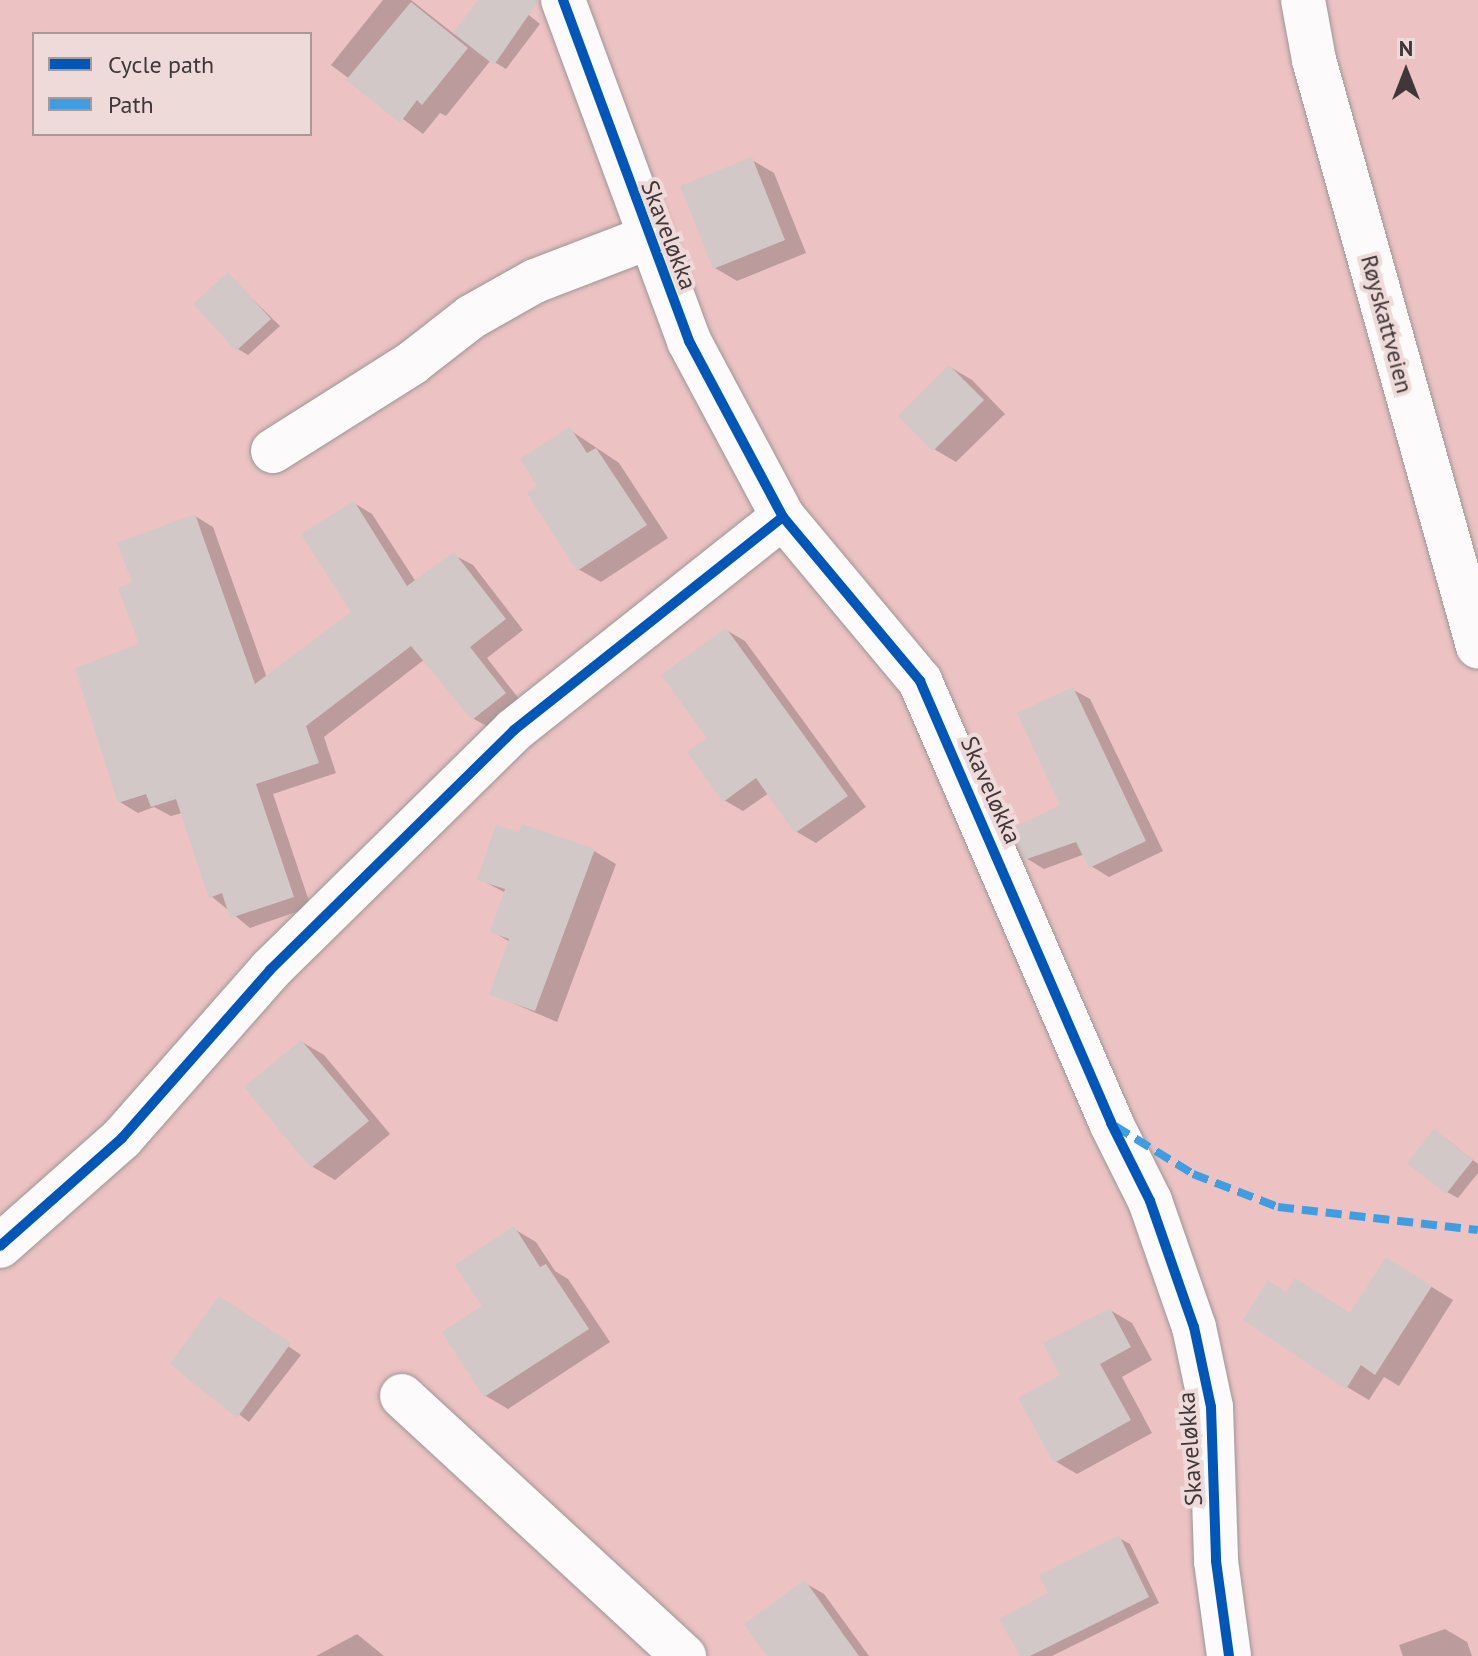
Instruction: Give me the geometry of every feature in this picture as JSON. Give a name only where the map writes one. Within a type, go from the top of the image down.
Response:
[{"type":"street","name":"Skaveløkka","points":[[563,0],[647,238],[689,341],[783,517],[920,681],[1111,1123],[1150,1201],[1194,1327],[1211,1407],[1216,1561],[1229,1656]]},
{"type":"street","name":"Røyskattveien","points":[[1303,0],[1314,60],[1478,646]]},
{"type":"street","points":[[273,451],[412,363],[471,317],[535,281],[647,238]]},
{"type":"street","points":[[0,1246],[122,1138],[270,970],[514,730],[783,517]]},
{"type":"street","points":[[402,1396],[684,1656]]},
{"type":"shaded area","points":[[0,0],[1478,0],[1478,1656],[0,1656]]},
{"type":"building","points":[[478,0],[539,0],[494,65],[453,33]]},
{"type":"building","points":[[411,2],[468,48],[422,105],[417,100],[400,123],[346,80]]},
{"type":"building","points":[[752,157],[785,240],[713,269],[680,186]]},
{"type":"building","points":[[228,272],[271,319],[236,351],[193,304]]},
{"type":"building","points":[[949,365],[984,400],[933,451],[898,416]]},
{"type":"building","points":[[570,427],[587,453],[596,448],[647,525],[577,571],[527,493],[537,486],[520,459]]},
{"type":"building","points":[[354,501],[407,586],[454,552],[506,619],[470,647],[506,693],[472,720],[411,646],[306,726],[319,763],[256,784],[294,897],[230,918],[222,893],[209,898],[176,799],[151,807],[146,794],[118,803],[75,668],[139,644],[118,588],[132,582],[117,543],[195,514],[255,684],[351,612],[301,534]]},
{"type":"building","points":[[726,628],[848,796],[795,833],[756,778],[723,802],[687,752],[707,738],[661,675]]},
{"type":"building","points":[[1073,687],[1146,841],[1089,868],[1076,842],[1024,860],[1011,829],[1060,805],[1017,713]]},
{"type":"building","points":[[522,824],[595,849],[535,1011],[489,995],[509,939],[490,932],[505,889],[477,880],[496,825],[519,832]]},
{"type":"building","points":[[301,1040],[369,1121],[311,1168],[244,1087]]},
{"type":"building","points":[[1434,1129],[1473,1160],[1446,1194],[1407,1163]]},
{"type":"building","points":[[514,1226],[540,1267],[546,1264],[589,1329],[484,1397],[442,1332],[482,1306],[455,1265]]},
{"type":"building","points":[[1386,1257],[1432,1286],[1375,1375],[1361,1365],[1346,1389],[1243,1320],[1268,1280],[1286,1292],[1295,1278],[1350,1313]]},
{"type":"building","points":[[219,1296],[291,1343],[237,1418],[170,1364]]},
{"type":"building","points":[[1110,1308],[1131,1347],[1100,1364],[1131,1420],[1054,1463],[1018,1398],[1060,1375],[1043,1343]]},
{"type":"building","points":[[1119,1535],[1149,1597],[1030,1656],[1020,1656],[999,1619],[1048,1593],[1039,1575]]},
{"type":"building","points":[[805,1580],[859,1656],[767,1656],[744,1624]]},
{"type":"marked path","points":[[1115,1126],[1193,1174],[1278,1207],[1478,1230]]},
{"type":"cycle path","points":[[563,0],[689,341],[783,517],[920,681],[1111,1123],[1150,1201],[1194,1327],[1211,1407],[1216,1561],[1229,1656]]},
{"type":"cycle path","points":[[0,1246],[122,1138],[270,970],[514,730],[783,517]]}]
